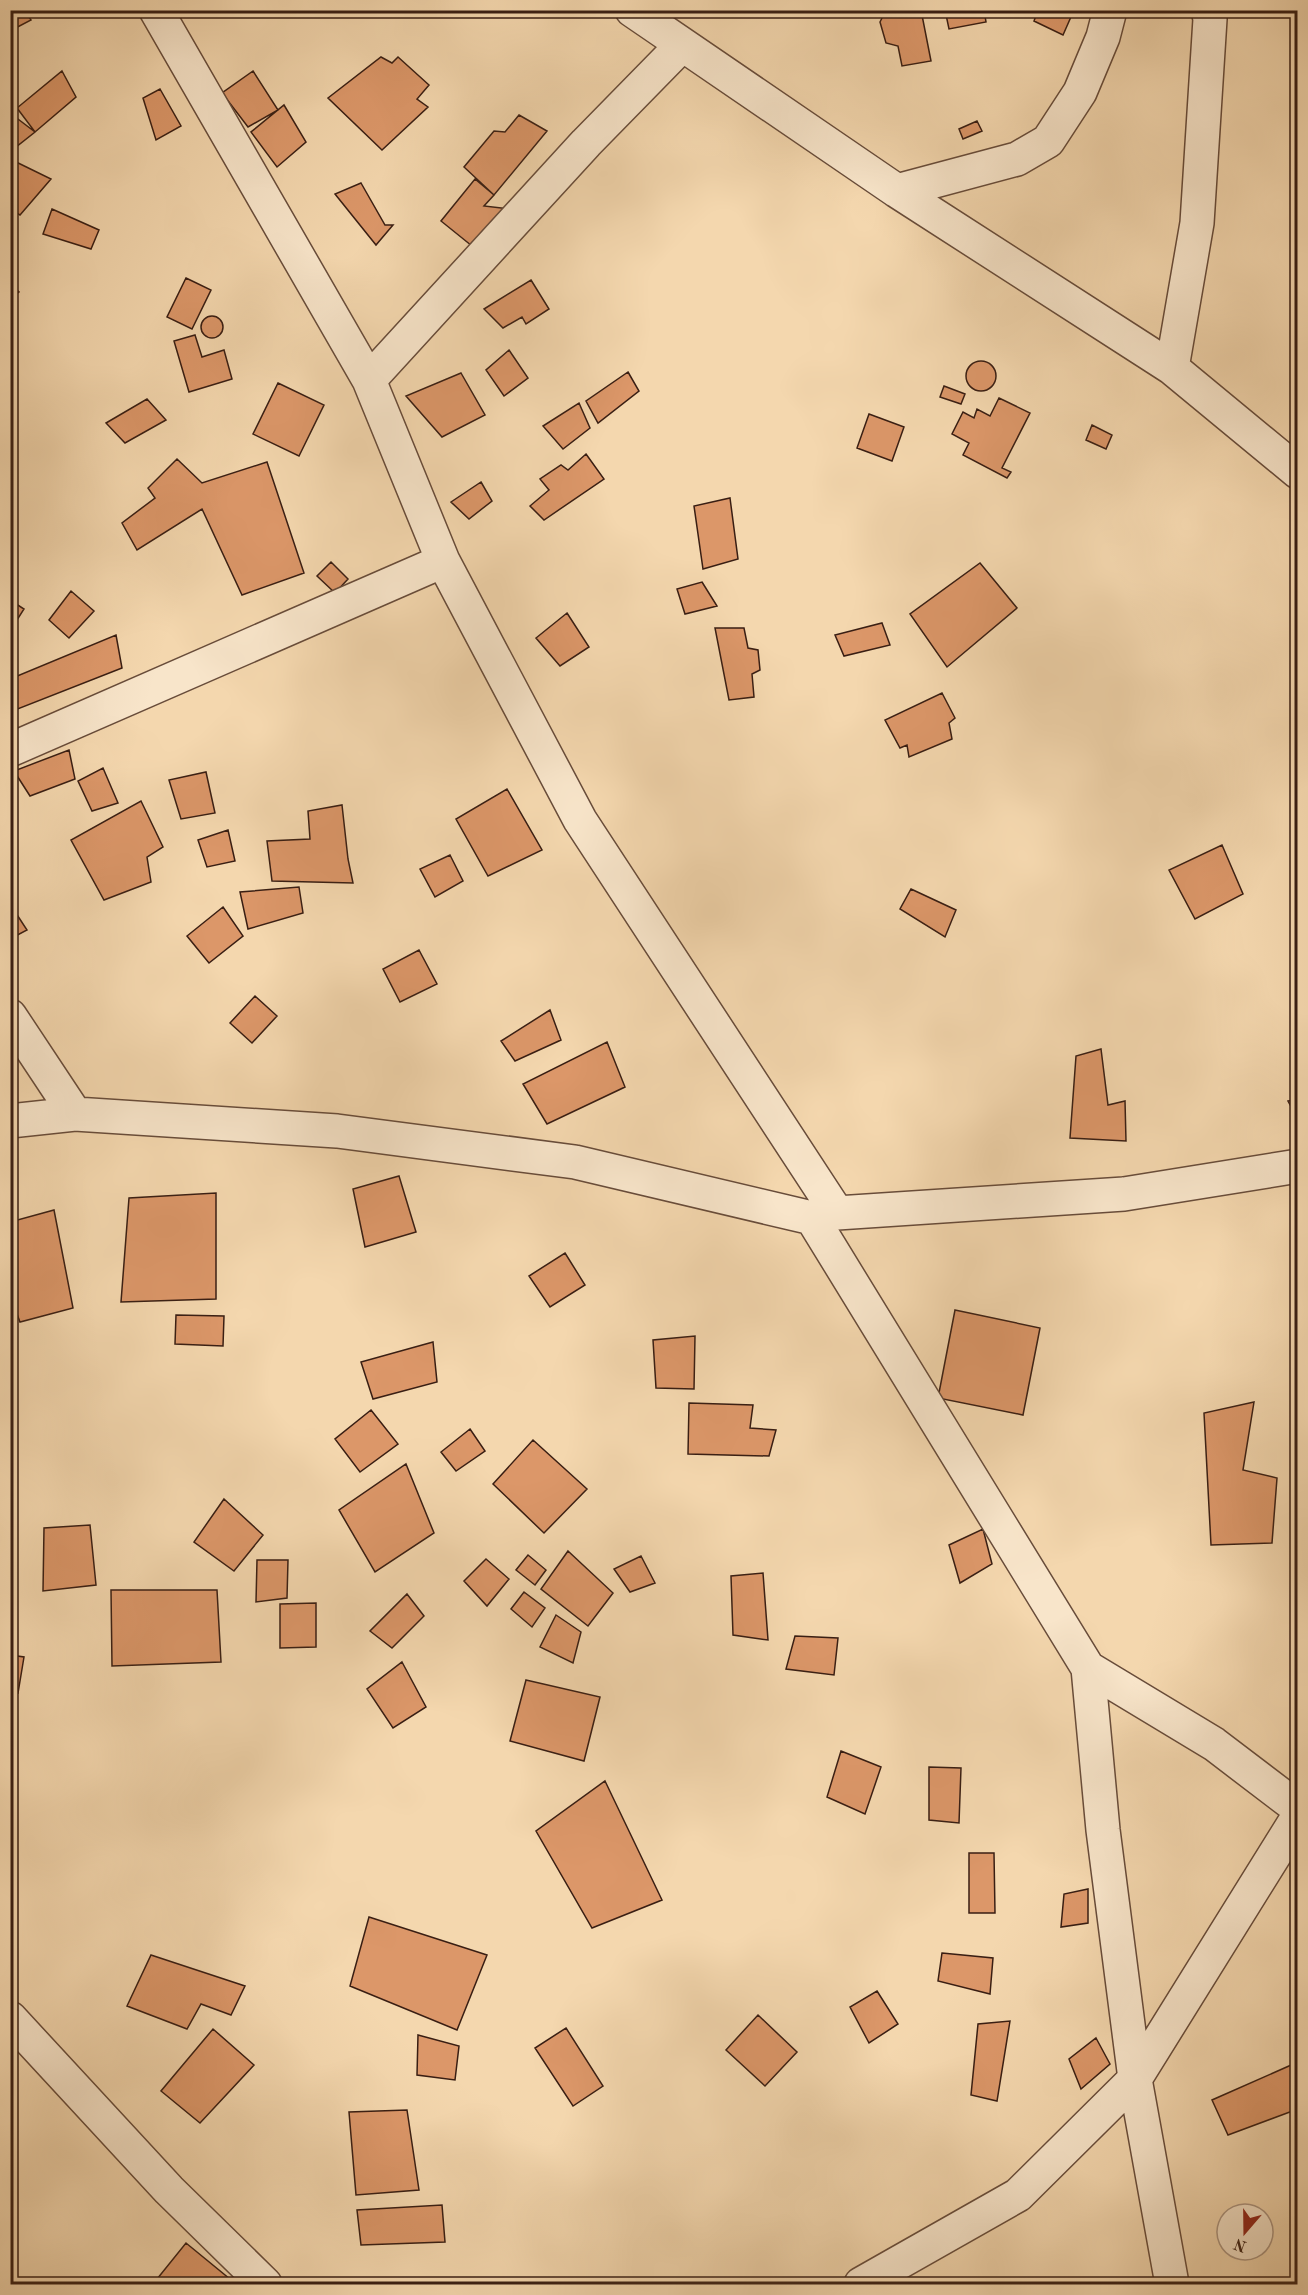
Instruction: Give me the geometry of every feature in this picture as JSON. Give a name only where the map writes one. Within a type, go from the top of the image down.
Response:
[{"type":"street","points":[[156,10],[369,380],[443,561],[580,820],[824,1215],[1088,1668],[1102,1830],[1135,2079],[1172,2284]]},
{"type":"street","points":[[632,10],[897,191],[1172,368],[1298,472]]},
{"type":"street","points":[[897,191],[1017,159],[1048,141],[1080,92],[1103,38],[1110,10]]},
{"type":"street","points":[[1172,368],[1197,223],[1208,10]]},
{"type":"street","points":[[369,380],[586,143],[682,45]]},
{"type":"street","points":[[10,750],[443,561]]},
{"type":"street","points":[[10,1016],[75,1114]]},
{"type":"street","points":[[10,1121],[75,1114],[337,1131],[575,1162],[824,1215],[1124,1194],[1298,1166]]},
{"type":"street","points":[[1088,1668],[1214,1744],[1298,1808]]},
{"type":"street","points":[[861,2284],[1018,2194],[1135,2079],[1298,1817]]},
{"type":"street","points":[[10,2018],[169,2190],[265,2284]]},
{"type":"building","points":[[10,10],[24,10],[31,20],[10,31]]},
{"type":"building","points":[[886,10],[921,10],[931,61],[902,66],[898,46],[886,43],[880,22]]},
{"type":"building","points":[[945,10],[984,10],[986,22],[949,29]]},
{"type":"building","points":[[990,10],[1008,10],[1001,15]]},
{"type":"building","points":[[1038,10],[1074,10],[1063,35],[1034,21]]},
{"type":"building","points":[[381,57],[392,63],[398,57],[429,85],[417,99],[428,107],[382,150],[328,98]]},
{"type":"building","points":[[62,71],[76,97],[35,132],[17,108]]},
{"type":"building","points":[[253,71],[278,110],[248,127],[222,93]]},
{"type":"building","points":[[160,89],[181,126],[156,140],[143,98]]},
{"type":"building","points":[[284,105],[306,142],[277,167],[251,132]]},
{"type":"building","points":[[10,113],[35,132],[16,147],[10,142]]},
{"type":"building","points":[[519,115],[547,131],[494,195],[464,167],[494,131],[505,132]]},
{"type":"building","points":[[977,121],[982,131],[963,139],[959,129]]},
{"type":"building","points":[[10,159],[51,179],[20,215],[10,209]]},
{"type":"building","points":[[475,179],[494,195],[484,206],[510,209],[477,250],[441,221]]},
{"type":"building","points":[[361,183],[385,225],[393,225],[376,245],[335,194]]},
{"type":"building","points":[[52,209],[99,230],[91,249],[43,234]]},
{"type":"building","points":[[186,278],[211,290],[192,329],[167,317]]},
{"type":"building","points":[[531,280],[549,309],[526,324],[522,317],[503,328],[484,309]]},
{"type":"building","points":[[10,283],[19,292],[10,299]]},
{"type":"building","points":[[212,316],[220,319],[223,327],[220,335],[212,338],[204,335],[201,327],[204,319]]},
{"type":"building","points":[[195,335],[202,357],[224,350],[232,379],[189,392],[174,341]]},
{"type":"building","points":[[509,350],[528,378],[504,396],[486,370]]},
{"type":"building","points":[[981,361],[991,366],[996,376],[991,386],[981,391],[971,386],[966,376],[971,366]]},
{"type":"building","points":[[628,372],[639,391],[598,423],[586,401]]},
{"type":"building","points":[[461,373],[485,415],[442,437],[406,396]]},
{"type":"building","points":[[278,383],[324,405],[299,456],[253,434]]},
{"type":"building","points":[[944,386],[965,394],[961,404],[940,397]]},
{"type":"building","points":[[999,398],[1030,413],[1002,468],[1011,472],[1007,478],[963,455],[969,443],[952,434],[963,412],[974,418],[977,409],[990,416]]},
{"type":"building","points":[[147,399],[166,420],[125,443],[106,423]]},
{"type":"building","points":[[579,403],[590,428],[563,449],[543,426]]},
{"type":"building","points":[[869,414],[904,427],[892,461],[857,448]]},
{"type":"building","points":[[1092,425],[1112,435],[1106,449],[1086,440]]},
{"type":"building","points":[[586,454],[604,479],[544,520],[530,506],[549,490],[540,479],[561,465],[568,470]]},
{"type":"building","points":[[177,459],[202,483],[267,462],[304,573],[242,595],[202,509],[137,550],[122,523],[155,498],[148,488]]},
{"type":"building","points":[[481,482],[492,501],[469,519],[451,502]]},
{"type":"building","points":[[730,498],[738,559],[703,569],[694,506]]},
{"type":"building","points":[[331,562],[348,579],[335,593],[317,576]]},
{"type":"building","points":[[980,563],[1017,608],[947,667],[910,614]]},
{"type":"building","points":[[702,582],[717,606],[685,614],[677,589]]},
{"type":"building","points":[[71,591],[94,611],[69,638],[49,620]]},
{"type":"building","points":[[10,600],[24,609],[10,631]]},
{"type":"building","points":[[567,613],[589,647],[560,666],[536,638]]},
{"type":"building","points":[[882,623],[890,645],[844,656],[835,635]]},
{"type":"building","points":[[715,628],[744,628],[748,648],[758,650],[760,670],[752,674],[754,697],[729,700]]},
{"type":"building","points":[[116,635],[122,668],[10,712],[10,679]]},
{"type":"building","points":[[942,693],[955,718],[949,723],[952,739],[909,757],[907,745],[900,748],[885,720]]},
{"type":"building","points":[[69,750],[75,779],[30,796],[14,771]]},
{"type":"building","points":[[103,768],[118,803],[92,811],[78,781]]},
{"type":"building","points":[[206,772],[215,813],[181,819],[169,780]]},
{"type":"building","points":[[507,789],[542,850],[488,876],[456,819]]},
{"type":"building","points":[[141,801],[163,847],[147,857],[151,882],[104,900],[71,840]]},
{"type":"building","points":[[342,805],[353,883],[272,881],[267,841],[310,839],[308,811]]},
{"type":"building","points":[[228,830],[235,861],[207,867],[198,840]]},
{"type":"building","points":[[1222,845],[1243,894],[1195,919],[1169,870]]},
{"type":"building","points":[[450,855],[463,881],[435,897],[420,869]]},
{"type":"building","points":[[299,887],[303,913],[248,929],[240,892]]},
{"type":"building","points":[[911,889],[956,910],[945,937],[900,909]]},
{"type":"building","points":[[10,904],[27,930],[10,939]]},
{"type":"building","points":[[223,907],[243,936],[209,963],[187,936]]},
{"type":"building","points":[[419,950],[437,984],[400,1002],[383,969]]},
{"type":"building","points":[[255,996],[277,1016],[252,1043],[230,1023]]},
{"type":"building","points":[[550,1010],[561,1040],[515,1061],[501,1041]]},
{"type":"building","points":[[607,1042],[625,1087],[547,1124],[523,1084]]},
{"type":"building","points":[[1101,1049],[1108,1105],[1125,1101],[1126,1141],[1070,1138],[1076,1056]]},
{"type":"building","points":[[1298,1099],[1298,1119],[1288,1101]]},
{"type":"building","points":[[399,1176],[416,1232],[365,1247],[353,1189]]},
{"type":"building","points":[[216,1193],[216,1299],[121,1302],[129,1198]]},
{"type":"building","points":[[54,1210],[73,1308],[20,1322],[13,1303],[10,1303],[10,1222]]},
{"type":"building","points":[[565,1253],[585,1285],[550,1307],[529,1276]]},
{"type":"building","points":[[955,1310],[1040,1328],[1023,1415],[938,1398]]},
{"type":"building","points":[[176,1315],[224,1316],[223,1346],[175,1344]]},
{"type":"building","points":[[695,1336],[694,1389],[656,1388],[653,1340]]},
{"type":"building","points":[[433,1342],[437,1382],[373,1399],[361,1362]]},
{"type":"building","points":[[1254,1402],[1243,1470],[1277,1478],[1272,1543],[1211,1545],[1204,1413]]},
{"type":"building","points":[[689,1403],[753,1405],[750,1428],[776,1430],[769,1456],[688,1454]]},
{"type":"building","points":[[371,1410],[398,1444],[360,1472],[335,1439]]},
{"type":"building","points":[[470,1429],[485,1451],[456,1471],[441,1452]]},
{"type":"building","points":[[533,1440],[587,1489],[544,1533],[493,1484]]},
{"type":"building","points":[[406,1464],[434,1533],[375,1572],[339,1510]]},
{"type":"building","points":[[224,1499],[263,1535],[234,1571],[194,1542]]},
{"type":"building","points":[[90,1525],[96,1585],[43,1591],[44,1528]]},
{"type":"building","points":[[983,1529],[992,1564],[960,1583],[949,1545]]},
{"type":"building","points":[[568,1551],[613,1593],[588,1626],[541,1589]]},
{"type":"building","points":[[528,1555],[546,1570],[535,1585],[516,1570]]},
{"type":"building","points":[[641,1556],[655,1583],[630,1592],[614,1569]]},
{"type":"building","points":[[486,1559],[509,1579],[487,1606],[464,1581]]},
{"type":"building","points":[[257,1560],[288,1560],[287,1598],[256,1602]]},
{"type":"building","points":[[763,1573],[768,1640],[733,1635],[731,1576]]},
{"type":"building","points":[[111,1590],[217,1590],[221,1662],[112,1666]]},
{"type":"building","points":[[524,1592],[545,1608],[532,1627],[511,1609]]},
{"type":"building","points":[[407,1594],[424,1616],[392,1648],[370,1631]]},
{"type":"building","points":[[316,1603],[316,1647],[280,1648],[280,1604]]},
{"type":"building","points":[[556,1615],[581,1632],[573,1663],[540,1647]]},
{"type":"building","points":[[795,1636],[838,1638],[834,1675],[786,1669]]},
{"type":"building","points":[[10,1655],[24,1657],[18,1693],[10,1691]]},
{"type":"building","points":[[402,1662],[426,1707],[393,1728],[367,1689]]},
{"type":"building","points":[[526,1680],[600,1697],[584,1761],[510,1741]]},
{"type":"building","points":[[841,1751],[881,1767],[865,1814],[827,1797]]},
{"type":"building","points":[[929,1767],[961,1768],[959,1823],[929,1820]]},
{"type":"building","points":[[605,1781],[662,1900],[592,1928],[536,1831]]},
{"type":"building","points":[[969,1853],[994,1853],[995,1913],[969,1913]]},
{"type":"building","points":[[1088,1889],[1088,1923],[1061,1927],[1064,1894]]},
{"type":"building","points":[[369,1917],[487,1955],[457,2030],[350,1986]]},
{"type":"building","points":[[942,1953],[993,1958],[990,1994],[938,1981]]},
{"type":"building","points":[[151,1955],[245,1986],[231,2015],[201,2004],[187,2029],[127,2006]]},
{"type":"building","points":[[877,1991],[898,2024],[869,2043],[850,2007]]},
{"type":"building","points":[[758,2015],[797,2052],[765,2086],[726,2050]]},
{"type":"building","points":[[1010,2021],[997,2101],[971,2095],[978,2024]]},
{"type":"building","points":[[566,2028],[603,2086],[573,2106],[535,2048]]},
{"type":"building","points":[[213,2029],[254,2065],[200,2123],[161,2091]]},
{"type":"building","points":[[418,2035],[459,2046],[455,2080],[417,2075]]},
{"type":"building","points":[[1096,2038],[1110,2064],[1081,2089],[1069,2059]]},
{"type":"building","points":[[1298,2062],[1298,2109],[1228,2135],[1212,2100]]},
{"type":"building","points":[[407,2110],[419,2190],[356,2195],[349,2112]]},
{"type":"building","points":[[442,2205],[445,2242],[361,2245],[357,2210]]},
{"type":"building","points":[[186,2243],[236,2284],[153,2284]]}]
